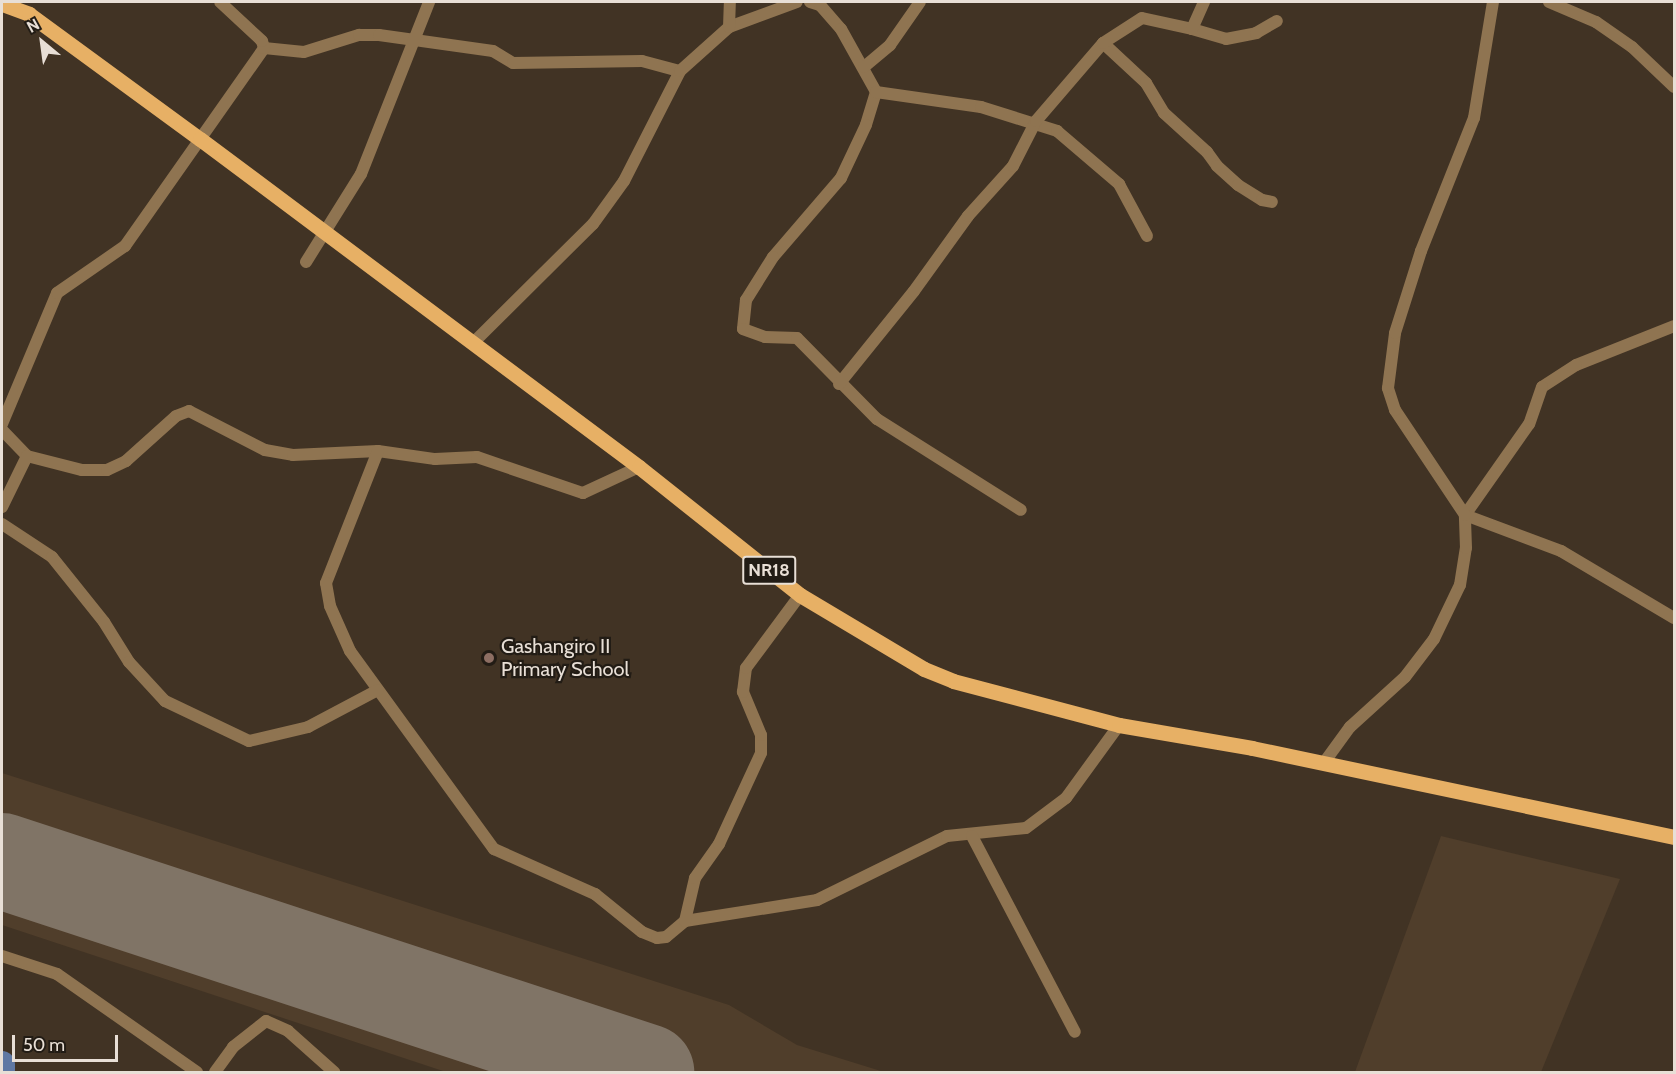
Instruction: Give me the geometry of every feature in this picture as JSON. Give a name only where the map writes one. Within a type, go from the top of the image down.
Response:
[{"type":"main road","name":"NR18","points":[[2,4],[29,14],[200,139],[325,236],[473,342],[639,467],[800,595],[924,669],[953,681],[1119,725],[1323,764],[1674,837]]},
{"type":"street","points":[[220,2],[262,41],[264,48]]},
{"type":"street","points":[[306,262],[325,236],[361,174],[429,2]]},
{"type":"street","points":[[729,27],[730,2]]},
{"type":"street","points":[[473,342],[593,224],[624,181],[680,71],[729,27],[797,2]]},
{"type":"street","points":[[810,2],[820,5],[840,29],[864,67],[876,92],[866,125],[841,178],[773,257],[746,300],[743,329],[765,337],[797,338],[839,384],[877,419],[1021,510]]},
{"type":"street","points":[[864,67],[890,45],[920,2]]},
{"type":"street","points":[[1192,28],[1204,2]]},
{"type":"street","points":[[1323,764],[1350,728],[1405,677],[1434,639],[1460,585],[1466,548],[1465,515],[1395,410],[1388,388],[1395,333],[1474,118],[1493,2]]},
{"type":"street","points":[[1549,2],[1596,22],[1632,47],[1674,87]]},
{"type":"street","points":[[839,384],[914,291],[969,216],[1013,166],[1036,121],[1104,43],[1142,18],[1192,28],[1226,39],[1256,33],[1277,21]]},
{"type":"street","points":[[264,48],[304,52],[359,35],[493,51],[513,63],[642,61],[680,71]]},
{"type":"street","points":[[1104,43],[1146,83],[1164,113],[1207,152],[1217,166],[1238,185],[1262,200],[1272,202]]},
{"type":"street","points":[[2,424],[57,293],[71,280],[115,256],[264,48]]},
{"type":"street","points":[[876,92],[981,107],[1036,121],[1058,131],[1119,183],[1147,236]]},
{"type":"street","points":[[1465,515],[1529,424],[1542,387],[1576,365],[1674,326]]},
{"type":"street","points":[[2,430],[27,456],[82,470],[107,470],[126,460],[176,416],[189,411],[265,450],[293,455],[378,452],[435,459],[477,457],[584,493],[639,467]]},
{"type":"street","points":[[378,452],[329,567],[326,583],[330,606],[350,651],[494,849],[505,857],[595,894],[642,932],[657,938],[666,937],[685,921],[817,900],[947,836],[972,836],[1026,828],[1044,817],[1066,798],[1119,725]]},
{"type":"street","points":[[2,507],[27,456]]},
{"type":"street","points":[[1465,515],[1561,550],[1674,618]]},
{"type":"street","points":[[2,524],[52,557],[104,622],[129,662],[165,701],[249,741],[308,727],[378,690]]},
{"type":"street","points":[[685,921],[694,878],[719,844],[761,753],[761,735],[743,692],[746,668],[800,595]]},
{"type":"street","points":[[972,836],[1075,1032]]},
{"type":"street","points":[[2,956],[57,974],[197,1072]]},
{"type":"street","points":[[215,1072],[233,1047],[266,1021],[288,1031],[334,1072]]},
{"type":"shaded area","points":[[2,773],[729,1005],[797,1045],[884,1072],[446,1072],[2,925]]},
{"type":"shaded area","points":[[1441,836],[1620,879],[1541,1072],[1355,1072]]},
{"type":"waterway","points":[[2,1064],[2,1070]]},
{"type":"runway","points":[[2,861],[646,1072]]},
{"type":"place","name":"Gashangiro II Primary School","points":[[489,658]]}]
